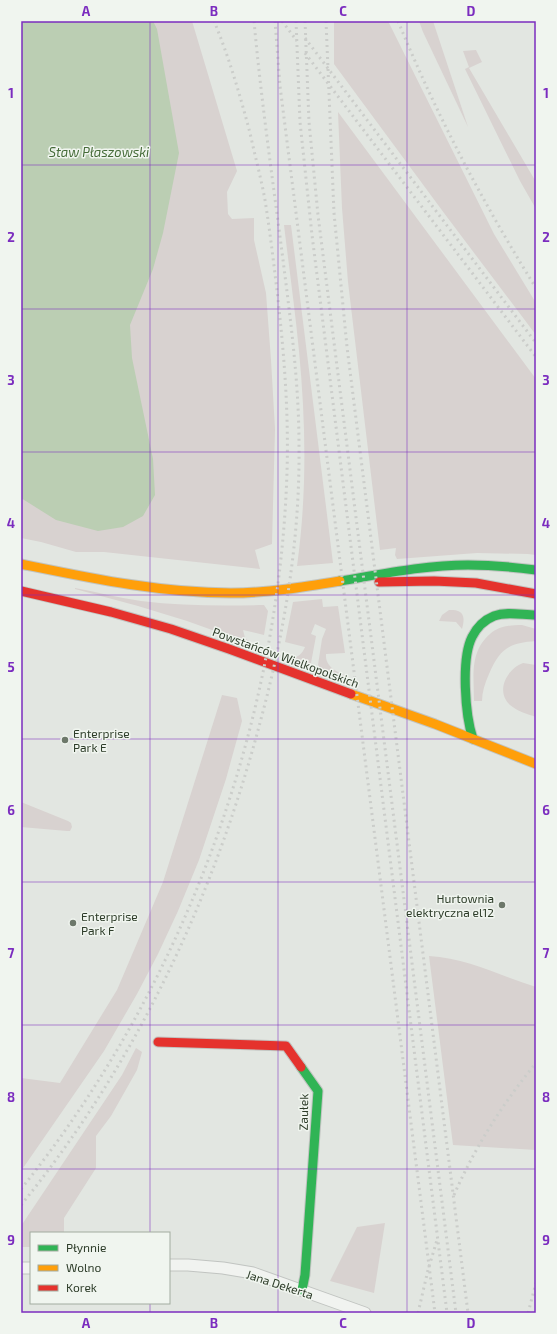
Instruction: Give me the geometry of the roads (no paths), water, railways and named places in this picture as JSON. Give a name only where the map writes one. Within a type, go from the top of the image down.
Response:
[{"type":"main road","points":[[21,564],[129,585],[192,592],[262,592],[305,587],[381,573],[436,567],[504,565],[536,570]]},
{"type":"main road","points":[[338,581],[434,581],[476,583],[536,594]]},
{"type":"main road","name":"Powstańców Wielkopolskich","points":[[21,591],[80,603],[143,620],[231,648],[258,660],[473,739],[536,764]]},
{"type":"main road","points":[[473,739],[469,726],[467,709],[466,662],[467,650],[471,638],[478,626],[492,616],[510,613],[536,615]]},
{"type":"main road","name":"Zaułek","points":[[158,1042],[286,1046],[318,1090],[305,1275],[302,1290]]},
{"type":"street","name":"Jana Dekerta","points":[[170,1264],[223,1268],[253,1273],[365,1313]]},
{"type":"water","name":"Staw Płaszowski","points":[[21,21],[153,21],[157,29],[179,153],[163,233],[153,269],[130,325],[132,358],[153,459],[155,495],[143,516],[123,527],[98,531],[56,520],[21,498]]},
{"type":"railway","points":[[21,1189],[78,1111],[129,1029],[174,942],[211,852],[242,759],[265,664],[280,568],[287,472],[287,422],[283,348],[273,255],[263,192],[250,133],[238,90],[225,48],[214,21]]},
{"type":"railway","points":[[21,1205],[62,1151],[101,1094],[135,1036],[167,975],[195,913],[220,849],[242,785],[270,685],[284,618],[294,549],[297,515],[299,480],[299,422],[291,324],[263,108],[254,21]]},
{"type":"railway","points":[[275,21],[280,86],[435,1313]]},
{"type":"railway","points":[[282,21],[297,41]]},
{"type":"railway","points":[[296,21],[300,122],[312,235],[447,1313]]},
{"type":"railway","points":[[305,21],[309,122],[318,215],[456,1313]]},
{"type":"railway","points":[[326,21],[334,213],[347,347],[468,1313]]},
{"type":"railway","points":[[398,21],[428,90],[461,158],[497,224],[536,288]]},
{"type":"railway","points":[[305,38],[536,343]]},
{"type":"railway","points":[[305,53],[536,357]]},
{"type":"railway","points":[[454,1195],[462,1177],[490,1126],[536,1063]]},
{"type":"railway","points":[[418,1313],[437,1240]]},
{"type":"railway","points":[[528,1313],[536,1283]]},
{"type":"place","name":"Enterprise Park E","points":[[65,740]]},
{"type":"place","name":"Hurtownia elektryczna el12","points":[[502,905]]},
{"type":"place","name":"Enterprise Park F","points":[[73,923]]}]
